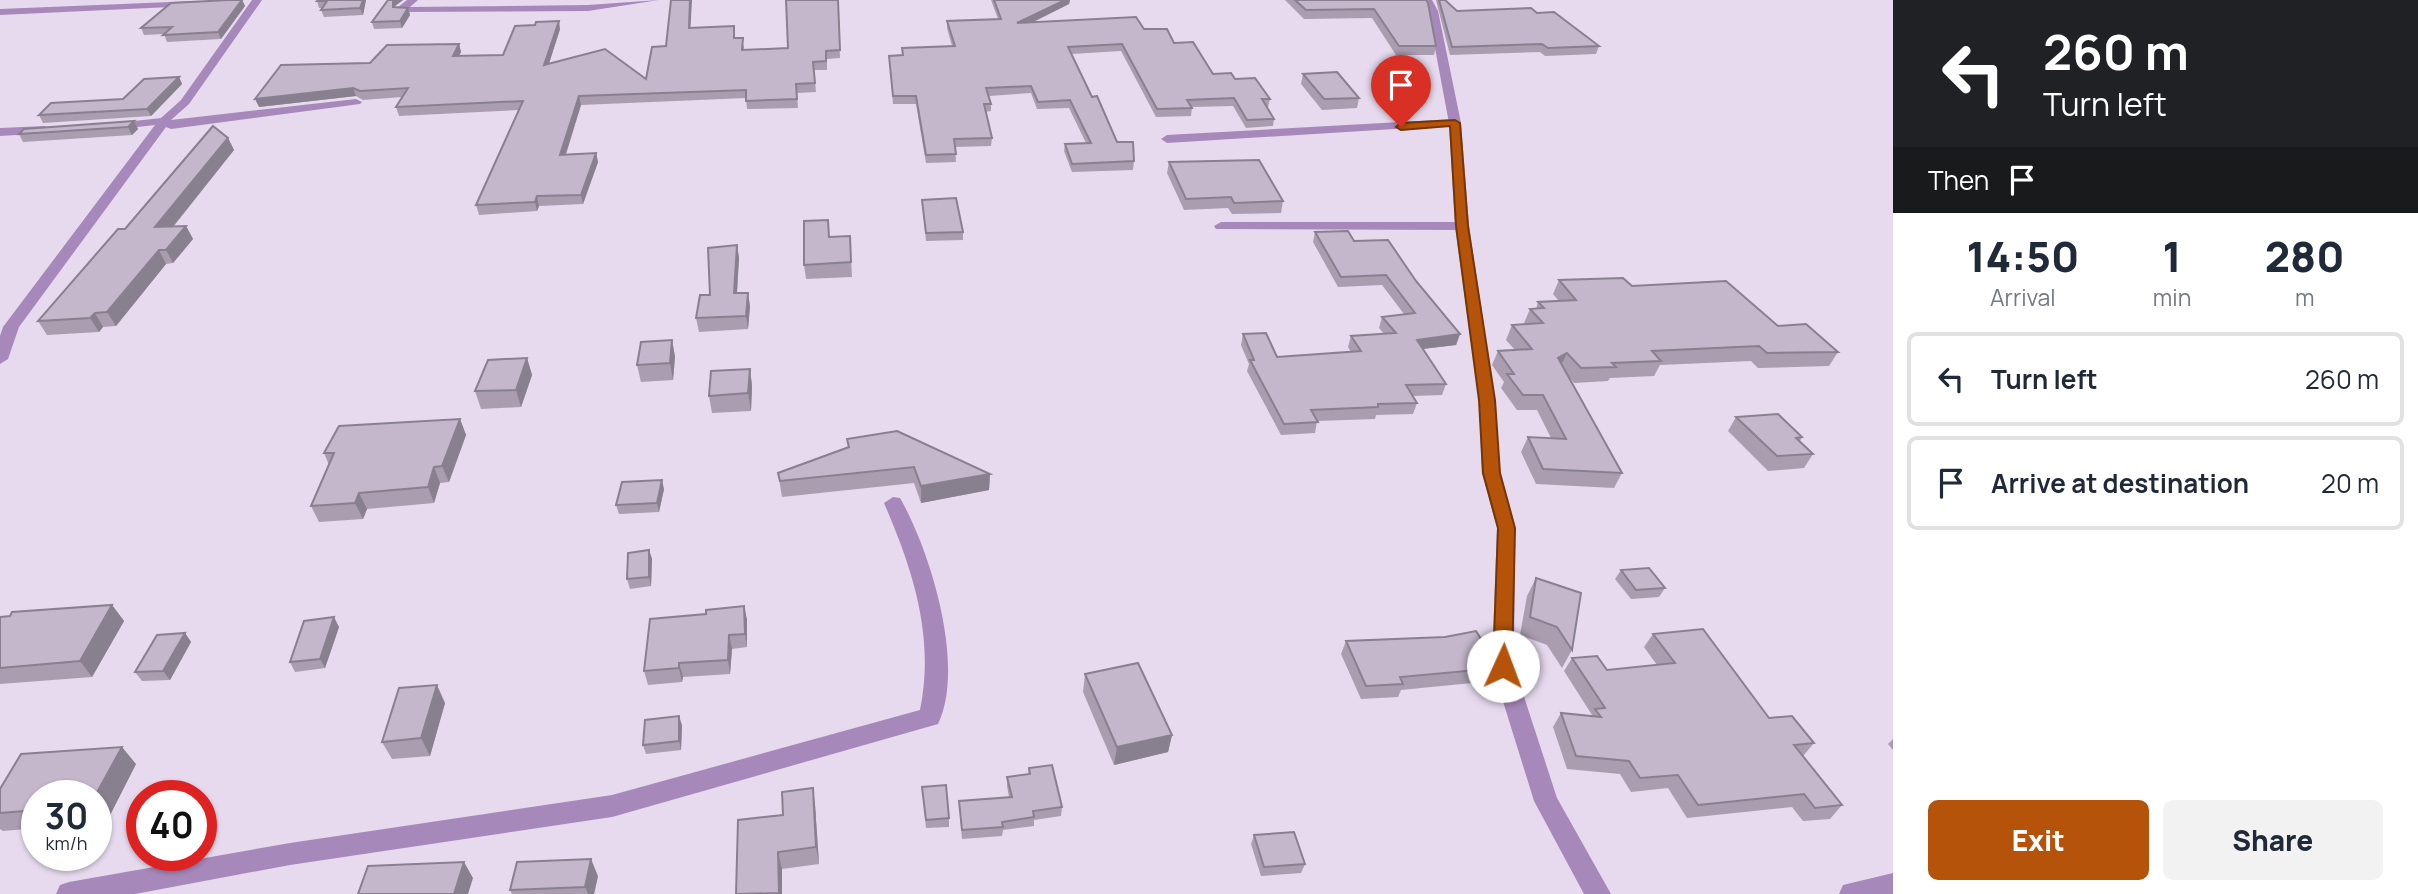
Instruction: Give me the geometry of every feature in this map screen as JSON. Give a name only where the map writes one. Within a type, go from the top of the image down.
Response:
[{"type":"street","points":[[413,0],[400,10],[588,8],[654,0]]},
{"type":"street","points":[[1427,0],[1438,31],[1455,123],[1462,226],[1487,400],[1491,473],[1506,528],[1503,666],[1546,801],[1598,894]]},
{"type":"street","points":[[244,2],[259,1]]},
{"type":"street","points":[[0,359],[11,327],[164,121],[185,102],[259,1]]},
{"type":"street","points":[[0,12],[205,2]]},
{"type":"street","points":[[97,128],[164,121],[172,125],[356,102]]},
{"type":"street","points":[[1167,139],[1455,123]]},
{"type":"street","points":[[0,132],[55,130]]},
{"type":"street","points":[[1221,226],[1462,226]]},
{"type":"street","points":[[69,894],[290,855],[611,806],[930,717],[938,689],[939,644],[917,553],[893,503]]},
{"type":"street","points":[[1852,894],[1893,885]]},
{"type":"building","points":[[242,0],[218,32],[163,35],[172,27],[141,28],[171,3]]},
{"type":"building","points":[[318,0],[363,0],[360,8],[321,10],[327,1]]},
{"type":"building","points":[[388,0],[393,0],[393,7],[408,8],[400,21],[372,22]]},
{"type":"building","points":[[671,0],[690,0],[689,28],[734,26],[734,38],[743,38],[742,50],[788,48],[786,0],[838,0],[840,50],[826,51],[826,61],[813,62],[815,83],[796,84],[797,99],[746,101],[746,90],[579,96],[560,155],[596,153],[581,195],[537,196],[535,202],[476,205],[523,101],[396,107],[408,88],[360,91],[353,88],[255,99],[281,65],[370,63],[387,45],[459,44],[453,56],[503,55],[515,26],[535,25],[536,22],[559,21],[544,65],[605,49],[646,79],[652,47],[666,46]]},
{"type":"building","points":[[994,0],[1065,0],[1017,23],[1136,17],[1144,29],[1167,29],[1174,43],[1193,42],[1213,74],[1231,73],[1235,79],[1255,78],[1270,99],[1262,99],[1274,119],[1247,120],[1234,98],[1187,100],[1192,108],[1157,109],[1122,44],[1068,47],[1092,97],[1097,96],[1117,142],[1133,142],[1134,161],[1072,164],[1065,144],[1091,143],[1070,100],[1038,102],[1031,86],[986,88],[991,104],[984,104],[992,138],[954,139],[956,154],[926,155],[916,96],[893,96],[889,56],[903,55],[902,48],[955,46],[947,21],[1001,19]]},
{"type":"building","points":[[1295,0],[1426,0],[1436,46],[1399,46],[1374,9],[1306,10]]},
{"type":"building","points":[[1439,0],[1445,0],[1457,11],[1531,8],[1537,13],[1554,12],[1599,46],[1548,48],[1542,44],[1452,47]]},
{"type":"building","points":[[1337,72],[1359,98],[1324,99],[1303,74]]},
{"type":"building","points":[[179,77],[147,109],[39,115],[51,103],[123,99],[144,79]]},
{"type":"building","points":[[134,121],[128,127],[19,134],[24,129]]},
{"type":"building","points":[[213,126],[228,138],[155,227],[186,226],[166,250],[159,250],[107,312],[95,313],[90,318],[38,321],[118,229],[125,229]]},
{"type":"building","points":[[1259,160],[1283,201],[1234,203],[1231,197],[1186,199],[1169,162]]},
{"type":"building","points":[[956,198],[963,232],[926,233],[922,200]]},
{"type":"building","points":[[828,220],[829,237],[850,236],[851,262],[804,265],[804,221]]},
{"type":"building","points":[[1348,231],[1354,241],[1388,240],[1416,281],[1460,334],[1417,340],[1446,384],[1406,385],[1417,403],[1311,410],[1318,422],[1284,424],[1250,360],[1254,360],[1243,334],[1266,333],[1277,357],[1361,351],[1351,336],[1396,333],[1382,317],[1415,313],[1386,275],[1341,277],[1315,232]]},
{"type":"building","points":[[737,245],[734,293],[748,293],[746,316],[696,318],[700,295],[710,295],[708,248]]},
{"type":"building","points":[[1623,278],[1632,286],[1726,281],[1778,326],[1806,324],[1838,352],[1767,353],[1759,346],[1652,351],[1661,361],[1612,363],[1616,367],[1581,368],[1567,353],[1558,358],[1622,473],[1543,469],[1528,437],[1566,439],[1543,395],[1523,395],[1507,374],[1514,374],[1498,351],[1532,349],[1512,325],[1543,323],[1530,309],[1544,308],[1538,302],[1576,300],[1559,280]]},
{"type":"building","points":[[672,340],[670,363],[637,365],[641,342]]},
{"type":"building","points":[[527,358],[516,390],[475,391],[488,360]]},
{"type":"building","points":[[750,369],[748,393],[709,396],[711,371]]},
{"type":"building","points":[[1778,414],[1802,437],[1796,438],[1813,454],[1777,456],[1736,417]]},
{"type":"building","points":[[460,419],[442,466],[434,467],[428,487],[359,493],[355,503],[311,506],[334,453],[324,453],[339,426]]},
{"type":"building","points":[[897,431],[990,474],[921,486],[914,467],[780,481],[778,473],[849,447],[847,439]]},
{"type":"building","points":[[662,480],[657,503],[616,505],[622,482]]},
{"type":"building","points":[[649,550],[649,577],[627,579],[628,553]]},
{"type":"building","points":[[1649,568],[1665,588],[1636,590],[1621,570]]},
{"type":"building","points":[[1536,578],[1581,593],[1572,650],[1557,627],[1530,617]]},
{"type":"building","points":[[112,605],[80,661],[0,668],[0,617],[10,616],[12,612]]},
{"type":"building","points":[[744,606],[745,634],[729,635],[728,660],[679,663],[679,668],[644,671],[650,619],[706,614],[706,610]]},
{"type":"building","points":[[334,617],[320,659],[290,662],[304,621]]},
{"type":"building","points":[[1703,629],[1769,718],[1792,716],[1814,743],[1794,745],[1842,805],[1815,808],[1804,794],[1698,805],[1678,775],[1640,778],[1629,761],[1576,756],[1561,713],[1601,717],[1595,709],[1605,708],[1572,658],[1597,656],[1607,670],[1675,663],[1653,634]]},
{"type":"building","points":[[1476,631],[1499,668],[1400,677],[1403,684],[1366,686],[1346,641],[1445,637]]},
{"type":"building","points":[[185,633],[163,671],[135,672],[157,635]]},
{"type":"building","points":[[1138,663],[1172,735],[1117,747],[1085,674]]},
{"type":"building","points":[[437,685],[421,738],[382,742],[399,688]]},
{"type":"building","points":[[679,716],[679,741],[643,745],[645,720]]},
{"type":"building","points":[[122,747],[104,780],[21,780],[21,811],[0,813],[0,789],[21,754]]},
{"type":"building","points":[[1052,765],[1062,807],[1033,811],[1034,817],[1002,822],[1003,827],[962,830],[959,801],[1012,797],[1007,777],[1030,774],[1029,768]]},
{"type":"building","points":[[946,785],[949,818],[926,820],[922,787]]},
{"type":"building","points":[[813,788],[816,847],[778,852],[779,893],[736,894],[738,820],[783,815],[782,792]]},
{"type":"building","points":[[1294,832],[1305,864],[1264,867],[1254,835]]},
{"type":"building","points":[[591,859],[585,887],[510,890],[517,862]]},
{"type":"building","points":[[464,862],[454,894],[358,894],[368,866]]},
{"type":"route","points":[[1401,127],[1455,123],[1462,226],[1487,400],[1491,473],[1506,528],[1503,666]]}]
